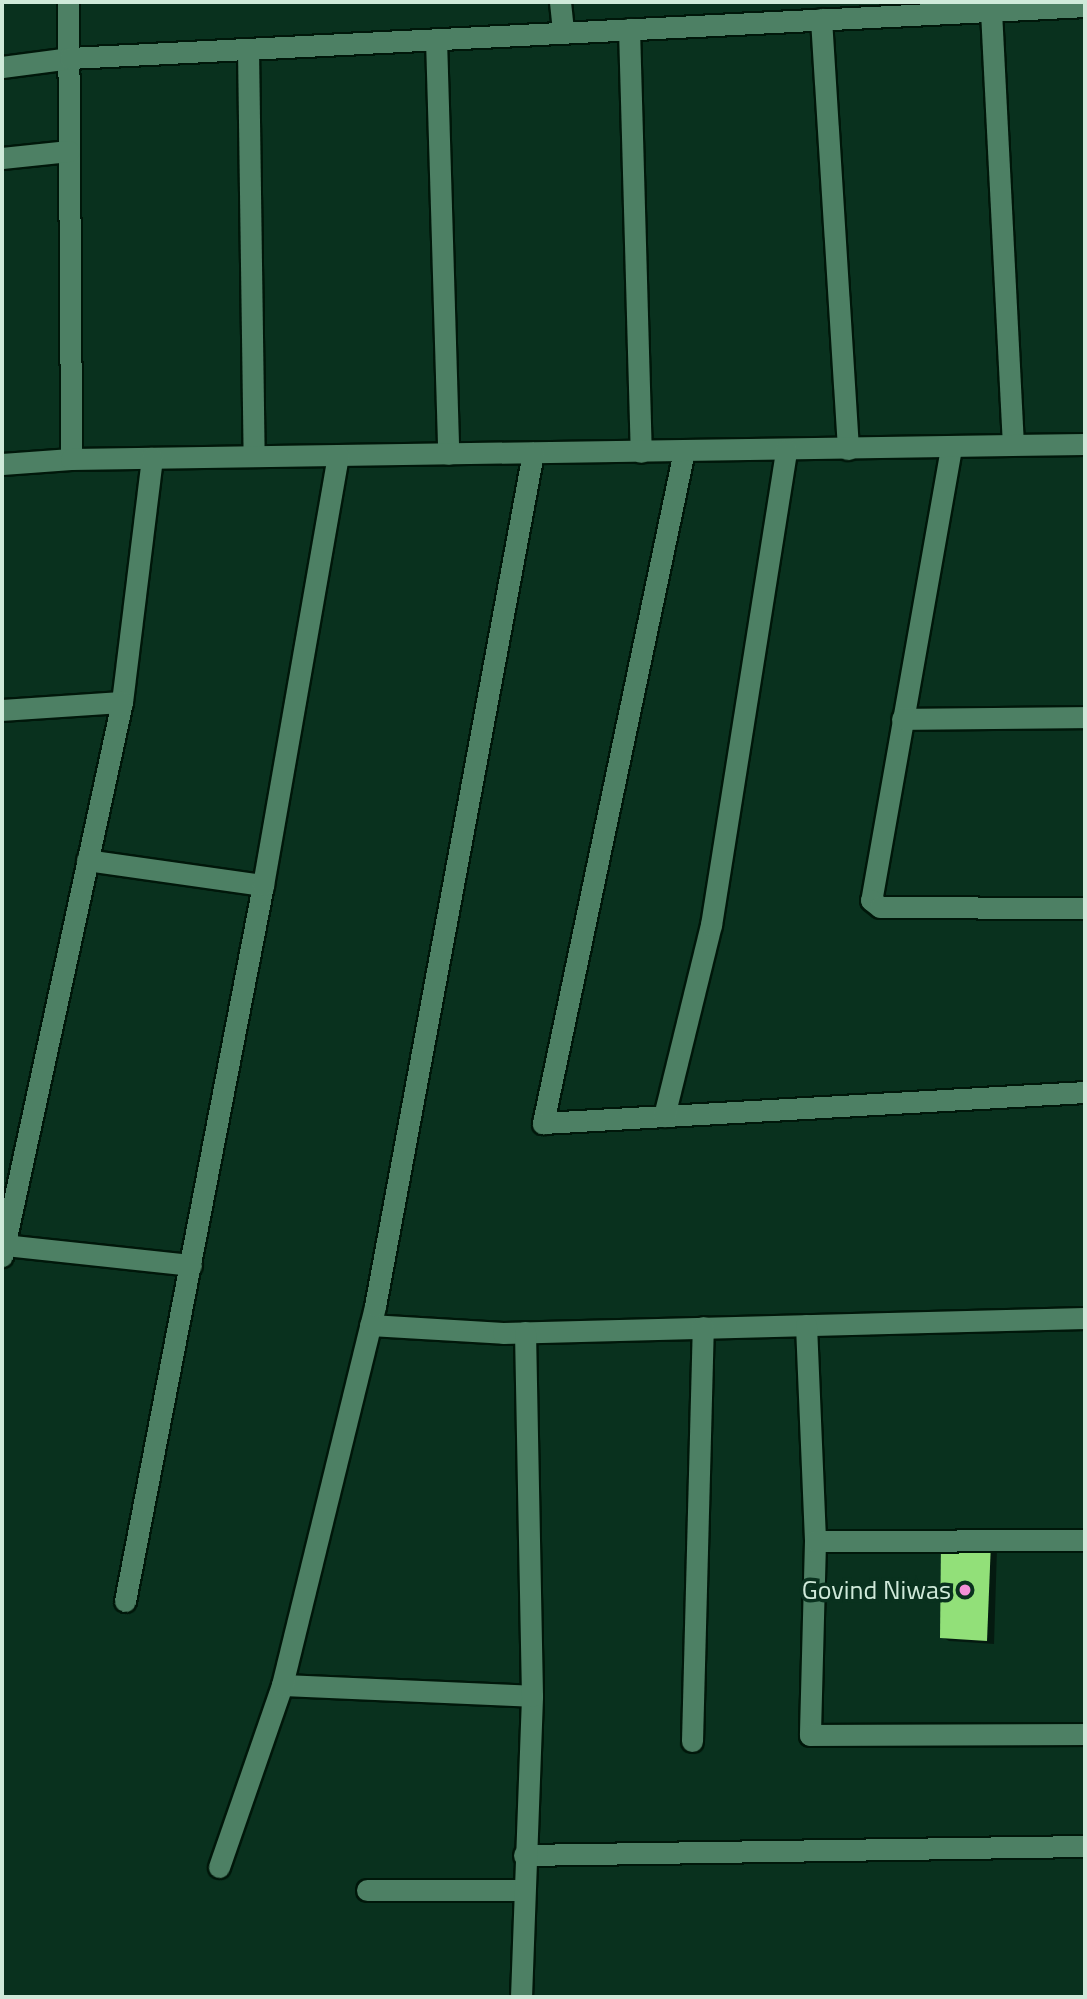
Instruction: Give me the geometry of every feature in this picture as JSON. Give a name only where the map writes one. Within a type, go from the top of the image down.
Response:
[{"type":"street","points":[[68,2],[71,58],[71,459]]},
{"type":"street","points":[[560,2],[563,32]]},
{"type":"street","points":[[2,66],[71,58],[629,29],[757,12],[821,19],[952,7],[991,11],[1085,6]]},
{"type":"street","points":[[991,11],[1013,444]]},
{"type":"street","points":[[821,19],[848,449]]},
{"type":"street","points":[[629,29],[641,452]]},
{"type":"street","points":[[436,39],[447,454]]},
{"type":"street","points":[[247,49],[254,456]]},
{"type":"street","points":[[2,158],[69,151]]},
{"type":"street","points":[[2,464],[71,459],[1085,444]]},
{"type":"street","points":[[951,448],[871,900],[880,907],[1085,908]]},
{"type":"street","points":[[664,1116],[711,925],[786,450]]},
{"type":"street","points":[[684,451],[543,1124],[1085,1092]]},
{"type":"street","points":[[219,1867],[282,1685],[370,1325],[533,453]]},
{"type":"street","points":[[125,1601],[263,885],[338,456]]},
{"type":"street","points":[[152,458],[122,702],[3,1251],[191,1265]]},
{"type":"street","points":[[2,710],[122,702]]},
{"type":"street","points":[[902,719],[1085,717]]},
{"type":"street","points":[[87,860],[263,885]]},
{"type":"street","points":[[370,1325],[525,1332],[1085,1318]]},
{"type":"street","points":[[806,1325],[815,1541],[810,1735],[1085,1734]]},
{"type":"street","points":[[692,1741],[703,1327]]},
{"type":"street","points":[[521,1997],[522,1890],[532,1696],[525,1332]]},
{"type":"street","points":[[815,1541],[1085,1540]]},
{"type":"street","points":[[282,1685],[532,1696]]},
{"type":"street","points":[[524,1855],[1085,1846]]},
{"type":"street","points":[[367,1890],[522,1890]]},
{"type":"building","name":"Govind Niwas","points":[[991,1542],[987,1641],[940,1638],[941,1543]]},
{"type":"place","name":"Govind Niwas","points":[[965,1590]]}]
